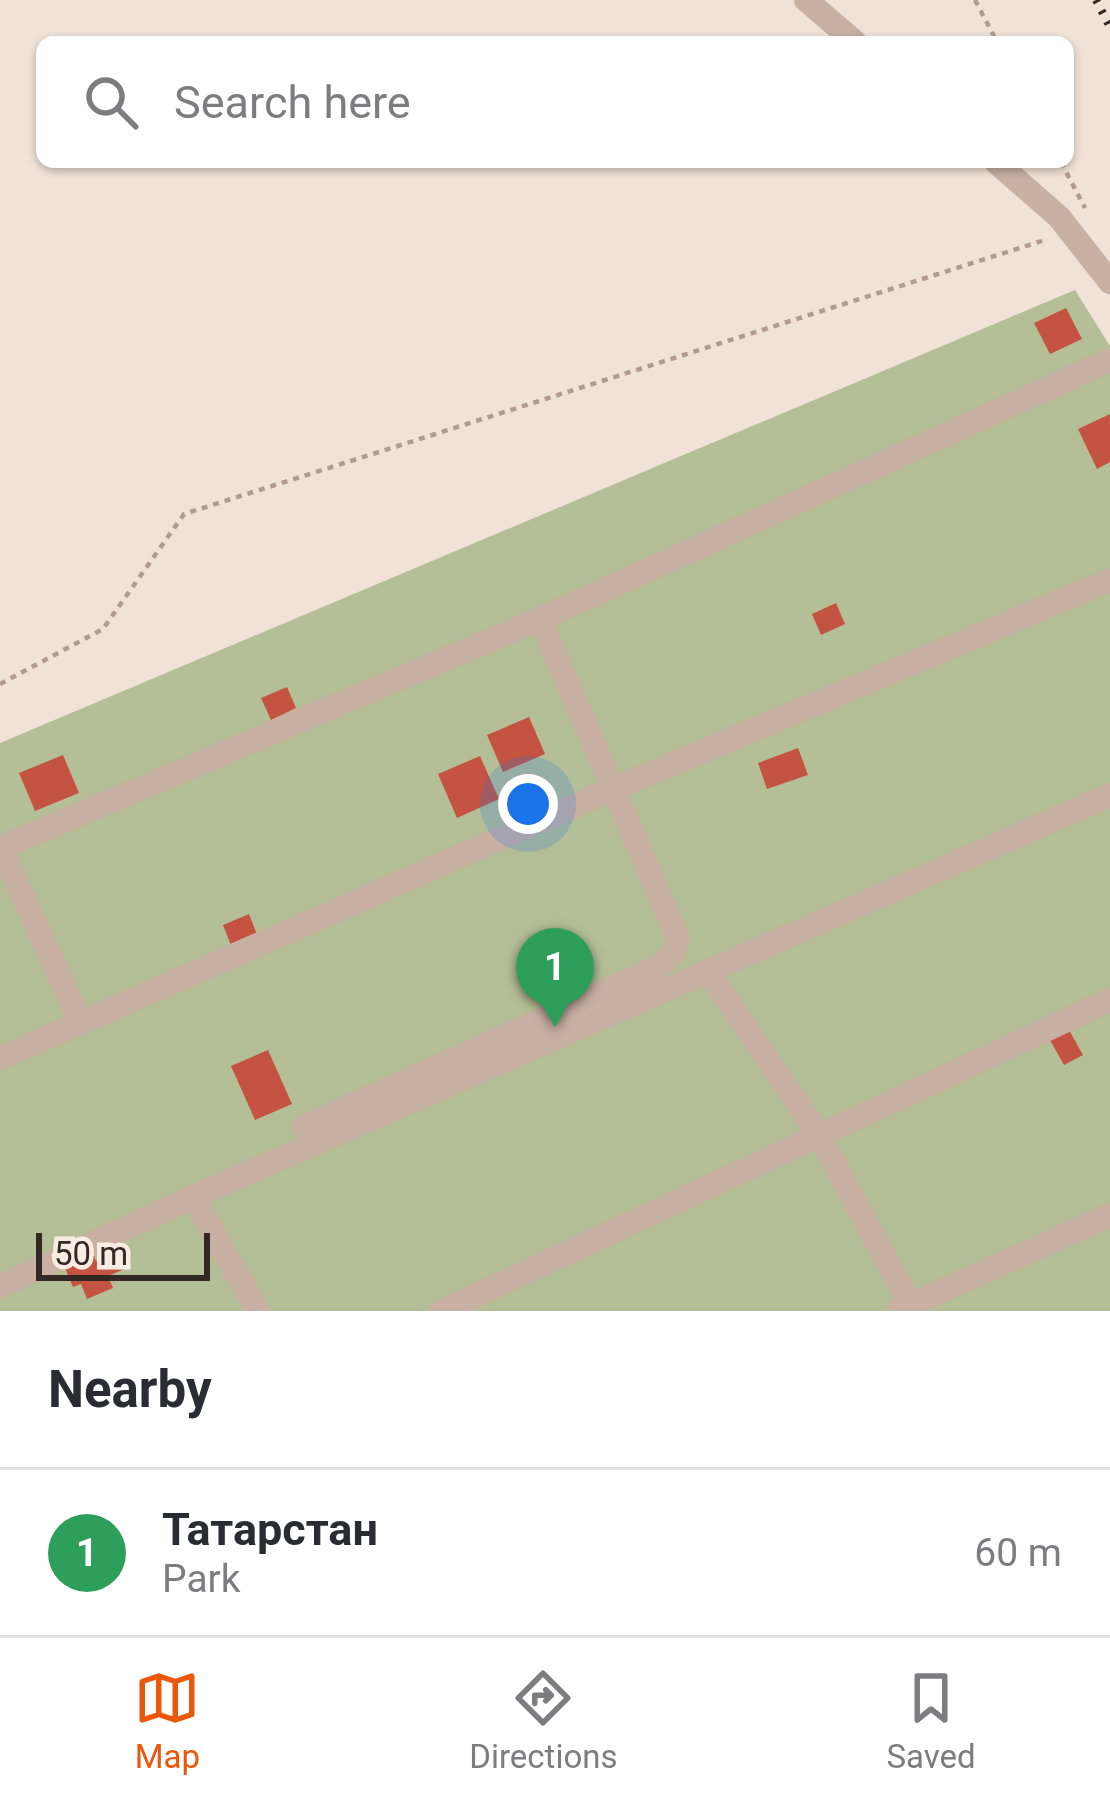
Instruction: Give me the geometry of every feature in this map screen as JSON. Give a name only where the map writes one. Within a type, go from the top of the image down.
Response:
[{"type":"lane","points":[[806,0],[848,36]]},
{"type":"lane","points":[[1002,168],[1060,217],[1110,282]]},
{"type":"lane","points":[[81,1022],[1,848],[540,619],[1110,360]]},
{"type":"lane","points":[[0,1058],[613,789],[1110,580]]},
{"type":"lane","points":[[304,1127],[658,968],[672,955],[678,938],[540,619]]},
{"type":"lane","points":[[0,1286],[1110,795]]},
{"type":"lane","points":[[710,973],[818,1133],[907,1309],[1110,1214]]},
{"type":"lane","points":[[442,1311],[1110,1000]]},
{"type":"lane","points":[[193,1197],[258,1311]]},
{"type":"path","points":[[975,0],[994,36]]},
{"type":"path","points":[[0,684],[103,629],[184,514],[1071,231]]},
{"type":"green space","points":[[1075,290],[1110,346],[1110,1311],[0,1311],[0,743]]},
{"type":"building","points":[[1066,308],[1082,339],[1050,354],[1034,323]]},
{"type":"building","points":[[1110,414],[1110,462],[1097,469],[1078,429]]},
{"type":"building","points":[[836,603],[845,624],[821,635],[812,614]]},
{"type":"building","points":[[287,687],[296,708],[271,720],[261,698]]},
{"type":"building","points":[[529,717],[545,754],[503,772],[487,735]]},
{"type":"building","points":[[798,748],[808,775],[767,789],[758,763]]},
{"type":"building","points":[[63,755],[79,793],[35,811],[19,773]]},
{"type":"building","points":[[480,756],[499,799],[457,818],[438,774]]},
{"type":"building","points":[[249,914],[258,937],[232,948],[223,925]]},
{"type":"building","points":[[1069,1030],[1083,1055],[1064,1065],[1050,1040]]},
{"type":"building","points":[[268,1050],[292,1104],[255,1120],[231,1066]]},
{"type":"building","points":[[119,1251],[127,1268],[108,1276],[113,1288],[87,1299],[81,1284],[73,1287],[64,1266],[93,1253],[96,1261]]},
{"type":"railway","points":[[1096,0],[1110,27]]},
{"type":"place","name":"Татарстан","points":[[555,1027]]}]
